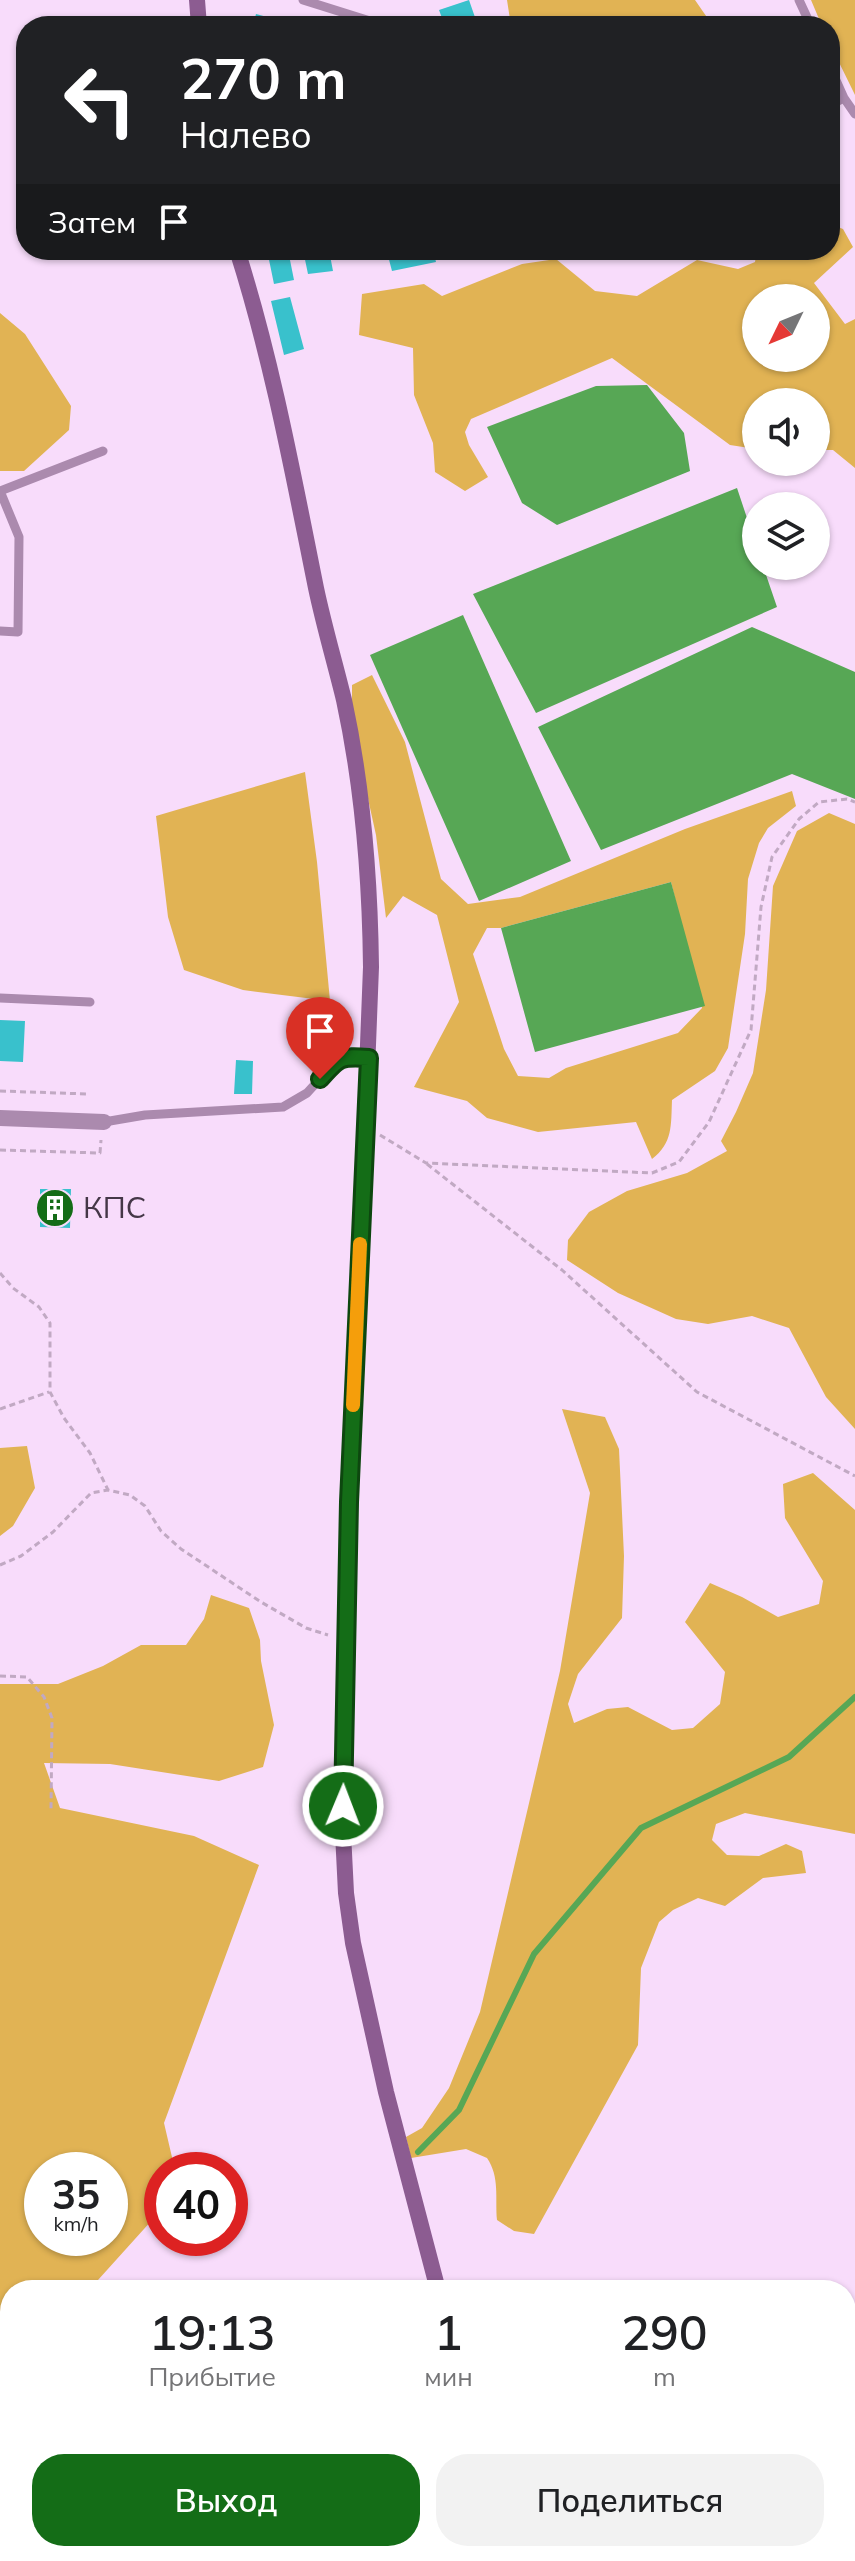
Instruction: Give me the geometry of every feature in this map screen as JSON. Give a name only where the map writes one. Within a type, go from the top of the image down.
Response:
[{"type":"street","points":[[240,260],[274,382],[327,639],[344,700],[361,805],[370,892],[369,1058],[345,1641],[343,1833],[346,1893],[353,1943],[386,2092],[435,2280]]},
{"type":"street","points":[[0,1118],[104,1122]]},
{"type":"lane","points":[[303,0],[354,16]]},
{"type":"lane","points":[[840,89],[855,114]]},
{"type":"lane","points":[[840,100],[844,98]]},
{"type":"lane","points":[[0,631],[18,632],[19,537],[0,491],[103,451]]},
{"type":"lane","points":[[0,998],[90,1002]]},
{"type":"lane","points":[[104,1122],[145,1115],[283,1107],[307,1093],[339,1058],[369,1058]]},
{"type":"path","points":[[426,1163],[652,1173],[679,1162],[709,1122],[751,1030],[761,907],[772,857],[799,819],[819,802],[847,799],[855,802]]},
{"type":"path","points":[[0,1091],[88,1094]]},
{"type":"path","points":[[0,1150],[100,1153],[104,1122]]},
{"type":"path","points":[[365,1126],[426,1163],[562,1270],[697,1392],[855,1476]]},
{"type":"path","points":[[0,1273],[13,1288],[39,1307],[50,1323],[50,1392],[64,1418],[90,1453],[108,1490]]},
{"type":"path","points":[[0,1409],[50,1392]]},
{"type":"path","points":[[0,1565],[21,1556],[53,1532],[91,1493],[108,1490],[130,1495],[145,1506],[161,1531],[181,1549],[261,1602],[306,1628],[345,1641]]},
{"type":"path","points":[[0,1676],[27,1677],[44,1697],[52,1718],[51,1809]]},
{"type":"shaded area","points":[[507,0],[695,0],[706,16],[509,16]]},
{"type":"shaded area","points":[[811,0],[855,0],[855,95],[840,64],[840,16],[818,16]]},
{"type":"shaded area","points":[[840,228],[853,247],[840,259]]},
{"type":"shaded area","points":[[557,260],[595,291],[637,296],[697,260],[738,269],[755,260],[839,260],[815,284],[742,284],[742,372],[830,372],[830,304],[845,324],[855,319],[855,468],[830,450],[830,388],[742,388],[742,447],[730,445],[612,358],[471,419],[465,432],[488,477],[465,491],[435,472],[433,443],[414,395],[413,348],[359,335],[362,294],[424,284],[442,296],[522,264]]},
{"type":"shaded area","points":[[0,313],[25,334],[71,406],[69,430],[24,471],[0,471]]},
{"type":"shaded area","points":[[647,385],[684,433],[690,471],[557,525],[522,503],[487,427],[596,386]]},
{"type":"shaded area","points":[[737,488],[742,503],[742,580],[768,580],[777,607],[536,713],[473,594]]},
{"type":"shaded area","points":[[463,615],[571,861],[479,901],[370,655]]},
{"type":"shaded area","points":[[752,627],[855,672],[855,799],[792,774],[601,850],[538,727]]},
{"type":"shaded area","points":[[372,675],[405,742],[441,879],[468,904],[520,897],[685,829],[792,791],[796,806],[768,828],[759,843],[748,879],[745,934],[728,1048],[715,1071],[672,1100],[667,1140],[652,1159],[636,1122],[538,1132],[487,1118],[467,1101],[414,1087],[459,1002],[437,915],[403,896],[386,918],[376,835],[352,726],[352,685]],"holes":[[[671,882],[702,1008],[678,1033],[566,1068],[549,1078],[518,1076],[504,1049],[473,954],[487,928],[501,928]]]},
{"type":"shaded area","points":[[305,772],[330,1001],[243,990],[184,970],[168,917],[156,816]]},
{"type":"shaded area","points":[[829,813],[855,824],[855,1429],[826,1397],[789,1328],[752,1316],[708,1324],[676,1319],[618,1293],[567,1260],[568,1240],[589,1212],[627,1191],[687,1173],[727,1151],[721,1141],[753,1073],[766,990],[773,886],[797,831]]},
{"type":"shaded area","points":[[671,882],[705,1006],[535,1052],[501,928]]},
{"type":"shaded area","points":[[562,1409],[605,1417],[619,1449],[624,1556],[622,1618],[578,1674],[568,1704],[574,1723],[607,1709],[628,1707],[672,1730],[693,1728],[720,1704],[725,1672],[685,1622],[710,1583],[778,1617],[819,1604],[823,1581],[785,1518],[783,1484],[813,1473],[855,1510],[855,1834],[745,1813],[716,1824],[712,1840],[727,1855],[759,1856],[786,1844],[802,1851],[806,1873],[763,1878],[725,1906],[698,1898],[673,1910],[659,1922],[641,1968],[638,2045],[534,2234],[514,2231],[497,2220],[495,2180],[487,2158],[466,2149],[411,2158],[406,2137],[422,2128],[449,2088],[480,2012],[560,1671],[590,1493]]},
{"type":"shaded area","points":[[27,1446],[35,1488],[13,1526],[0,1536],[0,1448]]},
{"type":"shaded area","points":[[211,1595],[249,1608],[260,1640],[261,1661],[274,1725],[263,1767],[219,1781],[110,1764],[44,1763],[60,1808],[194,1836],[259,1865],[164,2123],[171,2152],[144,2152],[144,2229],[128,2247],[128,2152],[24,2152],[24,2256],[120,2256],[98,2280],[0,2280],[0,1684],[58,1684],[103,1666],[141,1645],[186,1645],[204,1619]]},
{"type":"building","points":[[469,0],[475,16],[441,16],[439,10]]},
{"type":"building","points":[[269,260],[290,260],[294,280],[274,284]]},
{"type":"building","points":[[305,260],[331,260],[333,271],[308,274]]},
{"type":"building","points":[[389,260],[436,262],[392,271]]},
{"type":"building","points":[[290,297],[304,349],[284,355],[271,301]]},
{"type":"building","points":[[0,1020],[25,1021],[23,1062],[0,1061]]},
{"type":"building","points":[[236,1060],[253,1061],[252,1094],[234,1094]]},
{"type":"building","name":"КПС","points":[[40,1189],[71,1189],[70,1228],[40,1227]]},
{"type":"waterway","points":[[418,2152],[459,2110],[534,1954],[641,1828],[789,1757],[855,1697]]},
{"type":"slow traffic","points":[[353,1405],[360,1244]]},
{"type":"place","name":"КПС","points":[[55,1208]]},
{"type":"route","points":[[320,1079],[339,1058],[369,1058],[349,1502],[343,1806]]}]
